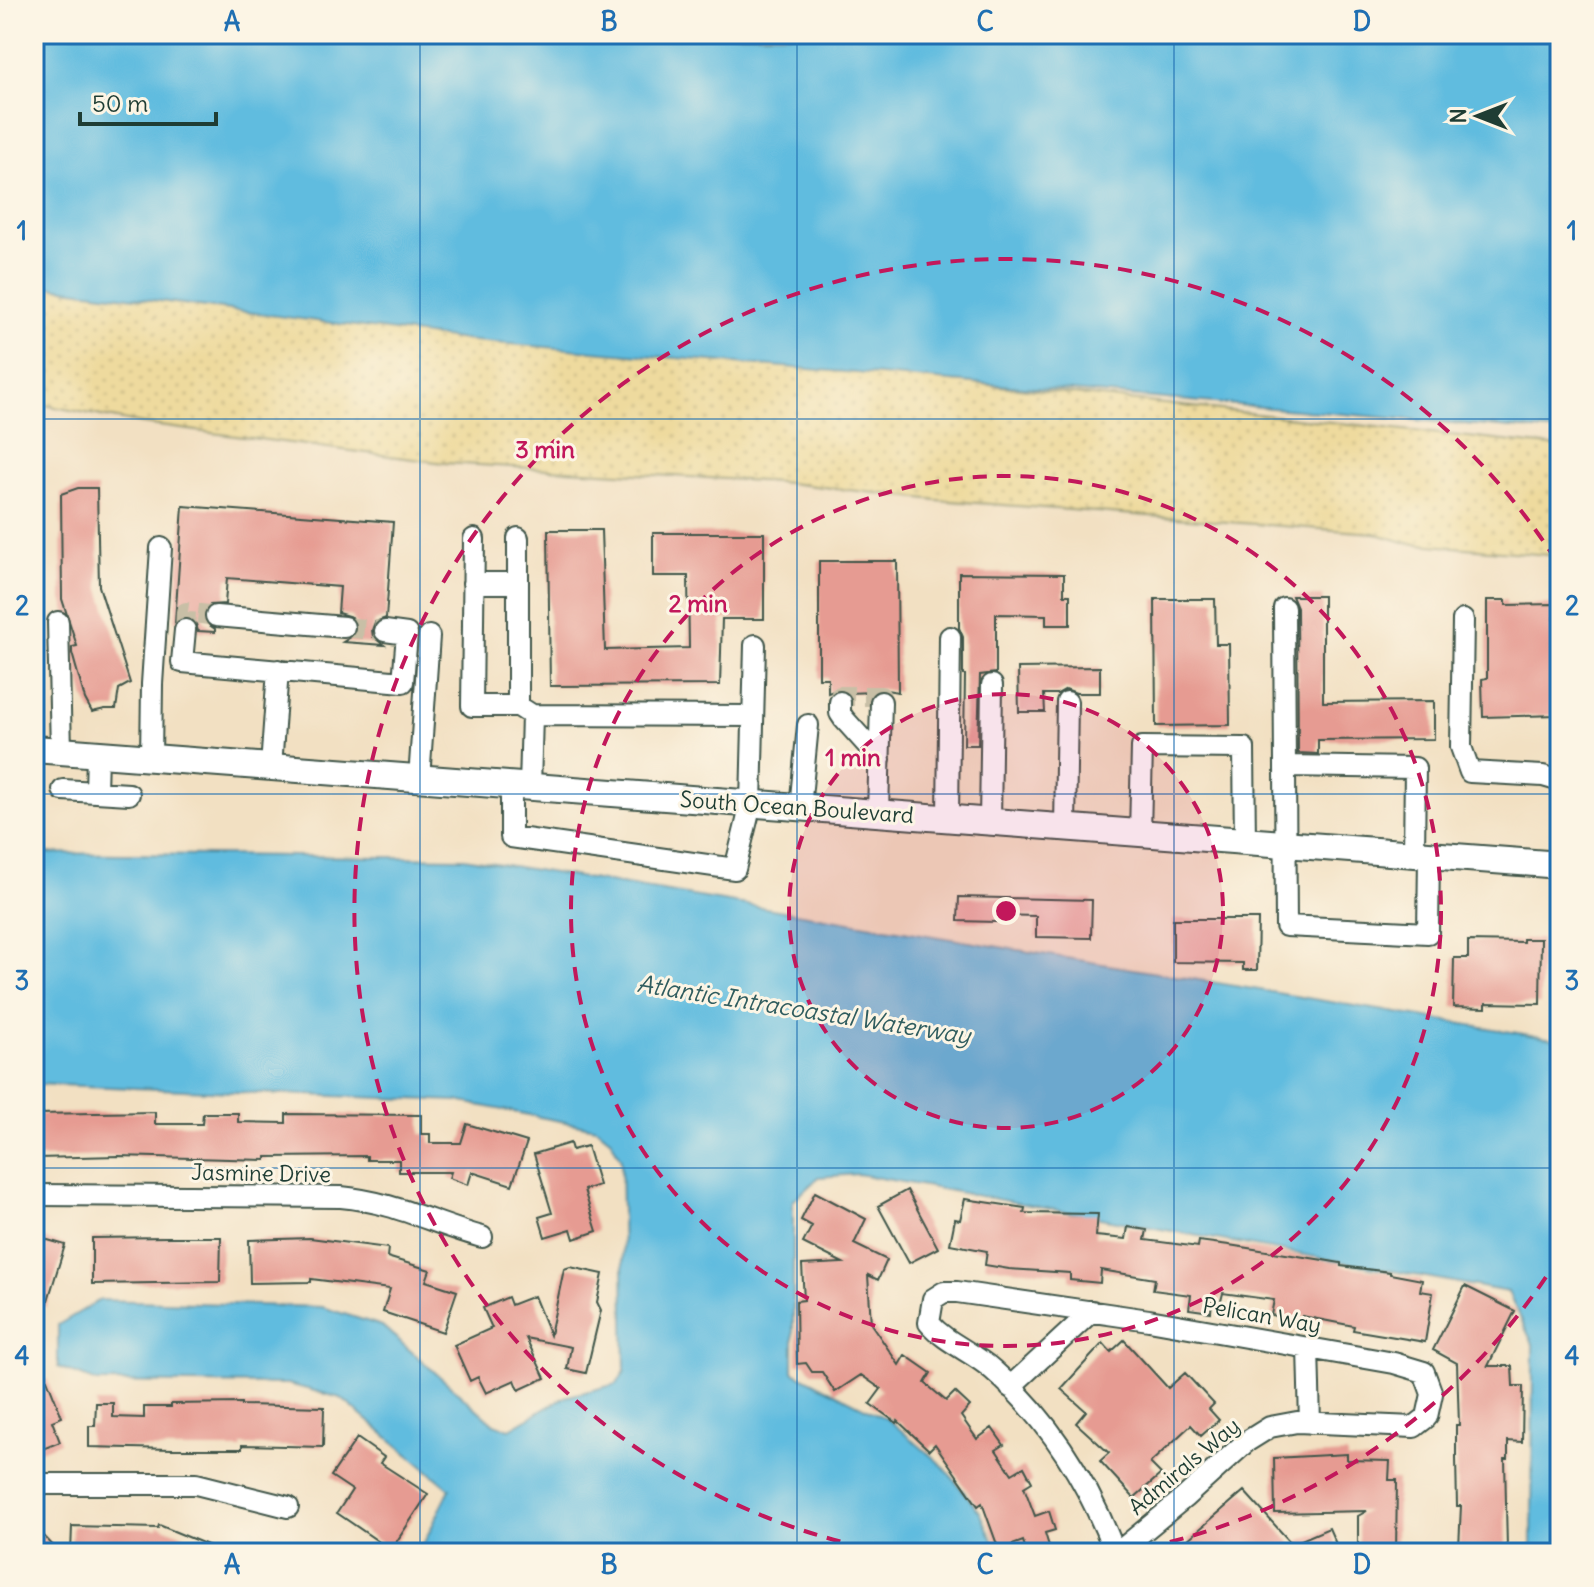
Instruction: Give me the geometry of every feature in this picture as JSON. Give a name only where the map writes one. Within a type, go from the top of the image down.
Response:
[{"type":"main road","name":"South Ocean Boulevard","points":[[34,749],[1560,865]]},
{"type":"street","points":[[518,538],[525,710],[521,786],[511,837],[735,869],[751,804],[755,645]]},
{"type":"street","points":[[474,539],[472,706],[753,716]]},
{"type":"street","points":[[151,758],[152,684],[161,548]]},
{"type":"street","points":[[473,583],[518,583]]},
{"type":"street","points":[[1284,608],[1286,926],[1428,933],[1415,768],[1285,766]]},
{"type":"street","points":[[216,616],[344,627]]},
{"type":"street","points":[[1463,620],[1461,747],[1470,772],[1543,776],[1560,781]]},
{"type":"street","points":[[58,622],[61,751]]},
{"type":"street","points":[[185,630],[182,662],[403,682],[407,634],[385,631]]},
{"type":"street","points":[[419,779],[429,636]]},
{"type":"street","points":[[948,819],[950,637]]},
{"type":"street","points":[[271,767],[278,670]]},
{"type":"street","points":[[990,822],[992,685]]},
{"type":"street","points":[[840,702],[840,713],[844,719],[880,759]]},
{"type":"street","points":[[878,813],[881,702]]},
{"type":"street","points":[[1065,828],[1067,702]]},
{"type":"street","points":[[800,808],[808,725]]},
{"type":"street","points":[[1140,834],[1142,747],[1244,748],[1245,842]]},
{"type":"street","points":[[96,792],[97,754]]},
{"type":"street","points":[[63,790],[129,794]]},
{"type":"street","name":"Jasmine Drive","points":[[34,1195],[341,1197],[398,1207],[451,1229],[482,1237]]},
{"type":"street","name":"Pelican Way","points":[[1116,1553],[1083,1479],[1057,1442],[993,1369],[962,1346],[937,1333],[929,1323],[933,1299],[944,1292],[957,1292],[1092,1311],[1394,1363],[1424,1372]]},
{"type":"street","points":[[1010,1387],[1092,1311]]},
{"type":"street","points":[[1308,1348],[1310,1423]]},
{"type":"street","name":"Admirals Way","points":[[1116,1553],[1257,1434],[1283,1424],[1414,1427],[1427,1417],[1432,1394],[1424,1372]]},
{"type":"street","points":[[34,1484],[196,1484],[288,1507]]},
{"type":"sand","points":[[34,281],[1560,447],[1560,556],[1407,543],[1374,533],[937,500],[779,482],[444,463],[143,424],[34,403]]},
{"type":"water","points":[[34,34],[1560,34],[1560,432],[473,341],[34,285]]},
{"type":"water","name":"Atlantic Intracoastal Waterway","points":[[34,853],[464,858],[1560,1040],[1560,1553],[1532,1553],[1533,1344],[1508,1292],[858,1174],[819,1177],[793,1201],[793,1372],[889,1420],[943,1466],[980,1512],[999,1553],[419,1553],[450,1489],[341,1398],[288,1384],[97,1382],[58,1367],[58,1325],[100,1300],[322,1307],[382,1326],[494,1424],[510,1429],[565,1397],[617,1384],[625,1371],[621,1160],[611,1140],[596,1128],[457,1101],[34,1084]]},
{"type":"building","points":[[78,488],[97,488],[99,586],[130,683],[119,689],[116,709],[92,712],[85,699],[72,653],[72,647],[77,646],[62,599],[61,494]]},
{"type":"building","points":[[183,506],[393,522],[386,618],[375,622],[372,630],[373,637],[384,645],[343,642],[354,635],[357,627],[352,617],[338,613],[340,587],[227,578],[225,604],[210,605],[203,614],[205,622],[215,632],[198,631],[196,624],[187,617],[175,622]]},
{"type":"building","points":[[548,530],[601,530],[605,650],[689,648],[688,576],[653,576],[653,533],[764,533],[764,619],[722,619],[720,685],[550,686]]},
{"type":"building","points":[[819,561],[897,561],[898,692],[881,689],[848,693],[839,689],[828,693],[828,678],[819,678]]},
{"type":"building","points":[[959,573],[1064,574],[1064,595],[1070,595],[1070,625],[1046,625],[1046,615],[996,614],[996,673],[980,675],[978,745],[964,745],[965,675],[963,637],[959,628]]},
{"type":"building","points":[[1292,596],[1323,596],[1323,702],[1434,701],[1434,739],[1318,740],[1318,754],[1298,753],[1297,608]]},
{"type":"building","points":[[1155,599],[1215,599],[1216,644],[1229,644],[1230,725],[1156,726]]},
{"type":"building","points":[[1487,600],[1506,600],[1506,605],[1554,604],[1557,715],[1483,717],[1482,679],[1487,678]]},
{"type":"building","points":[[1100,667],[1100,693],[1076,693],[1066,689],[1057,694],[1044,694],[1045,712],[1019,712],[1018,668]]},
{"type":"building","points":[[959,897],[1092,900],[1091,938],[1036,937],[1036,916],[996,915],[996,922],[958,921]]},
{"type":"building","points":[[1173,919],[1258,919],[1257,970],[1243,970],[1243,963],[1173,962]]},
{"type":"building","points":[[1523,939],[1541,939],[1540,1004],[1486,1003],[1486,1008],[1453,1007],[1454,958],[1468,958],[1468,941],[1523,942]]},
{"type":"building","points":[[155,1112],[155,1124],[202,1124],[203,1113],[238,1113],[238,1122],[286,1123],[286,1114],[421,1115],[421,1134],[430,1134],[430,1143],[461,1143],[467,1124],[527,1142],[512,1185],[472,1172],[468,1185],[449,1178],[451,1172],[399,1172],[399,1160],[367,1160],[367,1156],[266,1157],[266,1160],[119,1156],[37,1158],[36,1114]]},
{"type":"building","points":[[570,1143],[572,1150],[587,1146],[599,1185],[584,1190],[597,1231],[574,1239],[571,1229],[545,1237],[539,1217],[552,1213],[534,1154]]},
{"type":"building","points":[[907,1190],[938,1248],[909,1263],[878,1206]]},
{"type":"building","points":[[815,1192],[866,1219],[854,1244],[887,1260],[878,1280],[868,1275],[871,1324],[899,1365],[905,1355],[931,1373],[925,1383],[946,1401],[955,1392],[970,1406],[961,1416],[977,1439],[992,1428],[1004,1445],[996,1450],[1012,1474],[1024,1467],[1032,1482],[1024,1487],[1035,1516],[1049,1511],[1055,1530],[1045,1533],[1051,1553],[1027,1553],[1023,1541],[999,1550],[982,1503],[978,1506],[935,1444],[929,1450],[898,1421],[870,1404],[881,1389],[861,1375],[835,1392],[822,1372],[812,1372],[806,1363],[797,1364],[796,1301],[804,1300],[802,1265],[843,1263],[803,1243],[812,1226],[801,1220]]},
{"type":"building","points":[[965,1199],[1025,1208],[1024,1213],[1098,1214],[1096,1236],[1126,1239],[1128,1227],[1147,1230],[1145,1240],[1198,1247],[1199,1241],[1229,1245],[1422,1280],[1420,1291],[1433,1293],[1425,1342],[1353,1330],[1354,1326],[1302,1316],[1301,1321],[1271,1315],[1274,1300],[1223,1293],[1221,1301],[1212,1300],[1211,1312],[1189,1309],[1191,1295],[1153,1290],[1155,1279],[1101,1270],[1100,1283],[1070,1280],[1070,1273],[985,1265],[987,1251],[950,1244],[955,1219],[960,1220]]},
{"type":"building","points":[[34,1236],[65,1245],[46,1307],[34,1303]]},
{"type":"building","points":[[221,1237],[220,1282],[92,1284],[92,1238]]},
{"type":"building","points":[[310,1238],[388,1248],[387,1257],[430,1270],[426,1281],[457,1291],[443,1332],[383,1312],[390,1289],[311,1279],[311,1282],[250,1283],[249,1240]]},
{"type":"building","points":[[570,1267],[603,1274],[597,1302],[601,1310],[586,1373],[567,1369],[571,1347],[526,1338],[545,1378],[519,1390],[515,1380],[486,1393],[478,1377],[470,1381],[454,1345],[492,1328],[483,1308],[508,1297],[511,1305],[534,1296],[550,1335],[564,1269]]},
{"type":"building","points":[[1465,1286],[1515,1311],[1488,1366],[1512,1366],[1513,1386],[1523,1386],[1522,1442],[1508,1441],[1508,1459],[1505,1459],[1507,1548],[1459,1547],[1461,1506],[1457,1506],[1457,1363],[1433,1350]]},
{"type":"building","points":[[1124,1340],[1168,1388],[1185,1373],[1214,1404],[1209,1409],[1219,1420],[1201,1436],[1191,1425],[1150,1463],[1161,1474],[1134,1498],[1100,1461],[1109,1453],[1076,1423],[1086,1411],[1061,1389],[1103,1343],[1111,1352]]},
{"type":"building","points":[[47,1379],[62,1417],[52,1421],[60,1442],[38,1451],[34,1440],[34,1385]]},
{"type":"building","points":[[96,1403],[113,1403],[113,1417],[144,1418],[144,1407],[171,1407],[171,1404],[324,1407],[323,1447],[89,1447],[89,1426],[95,1426]]},
{"type":"building","points":[[357,1438],[384,1457],[380,1463],[428,1494],[391,1550],[337,1513],[352,1490],[331,1476]]},
{"type":"building","points":[[1347,1454],[1347,1460],[1390,1461],[1389,1480],[1397,1480],[1396,1553],[1358,1553],[1358,1516],[1367,1511],[1275,1513],[1274,1458]]},
{"type":"building","points":[[1244,1491],[1292,1544],[1329,1528],[1340,1553],[1185,1553],[1193,1546],[1187,1540]]},
{"type":"building","points":[[159,1525],[227,1553],[71,1553],[72,1526],[158,1528]]},
{"type":"building","points":[[42,1534],[60,1553],[34,1553],[34,1541]]},
{"type":"tunnel","points":[[185,630],[186,612],[216,616]]},
{"type":"tunnel","points":[[344,627],[385,631]]},
{"type":"tunnel","points":[[840,702],[840,696],[881,696],[881,702]]}]
